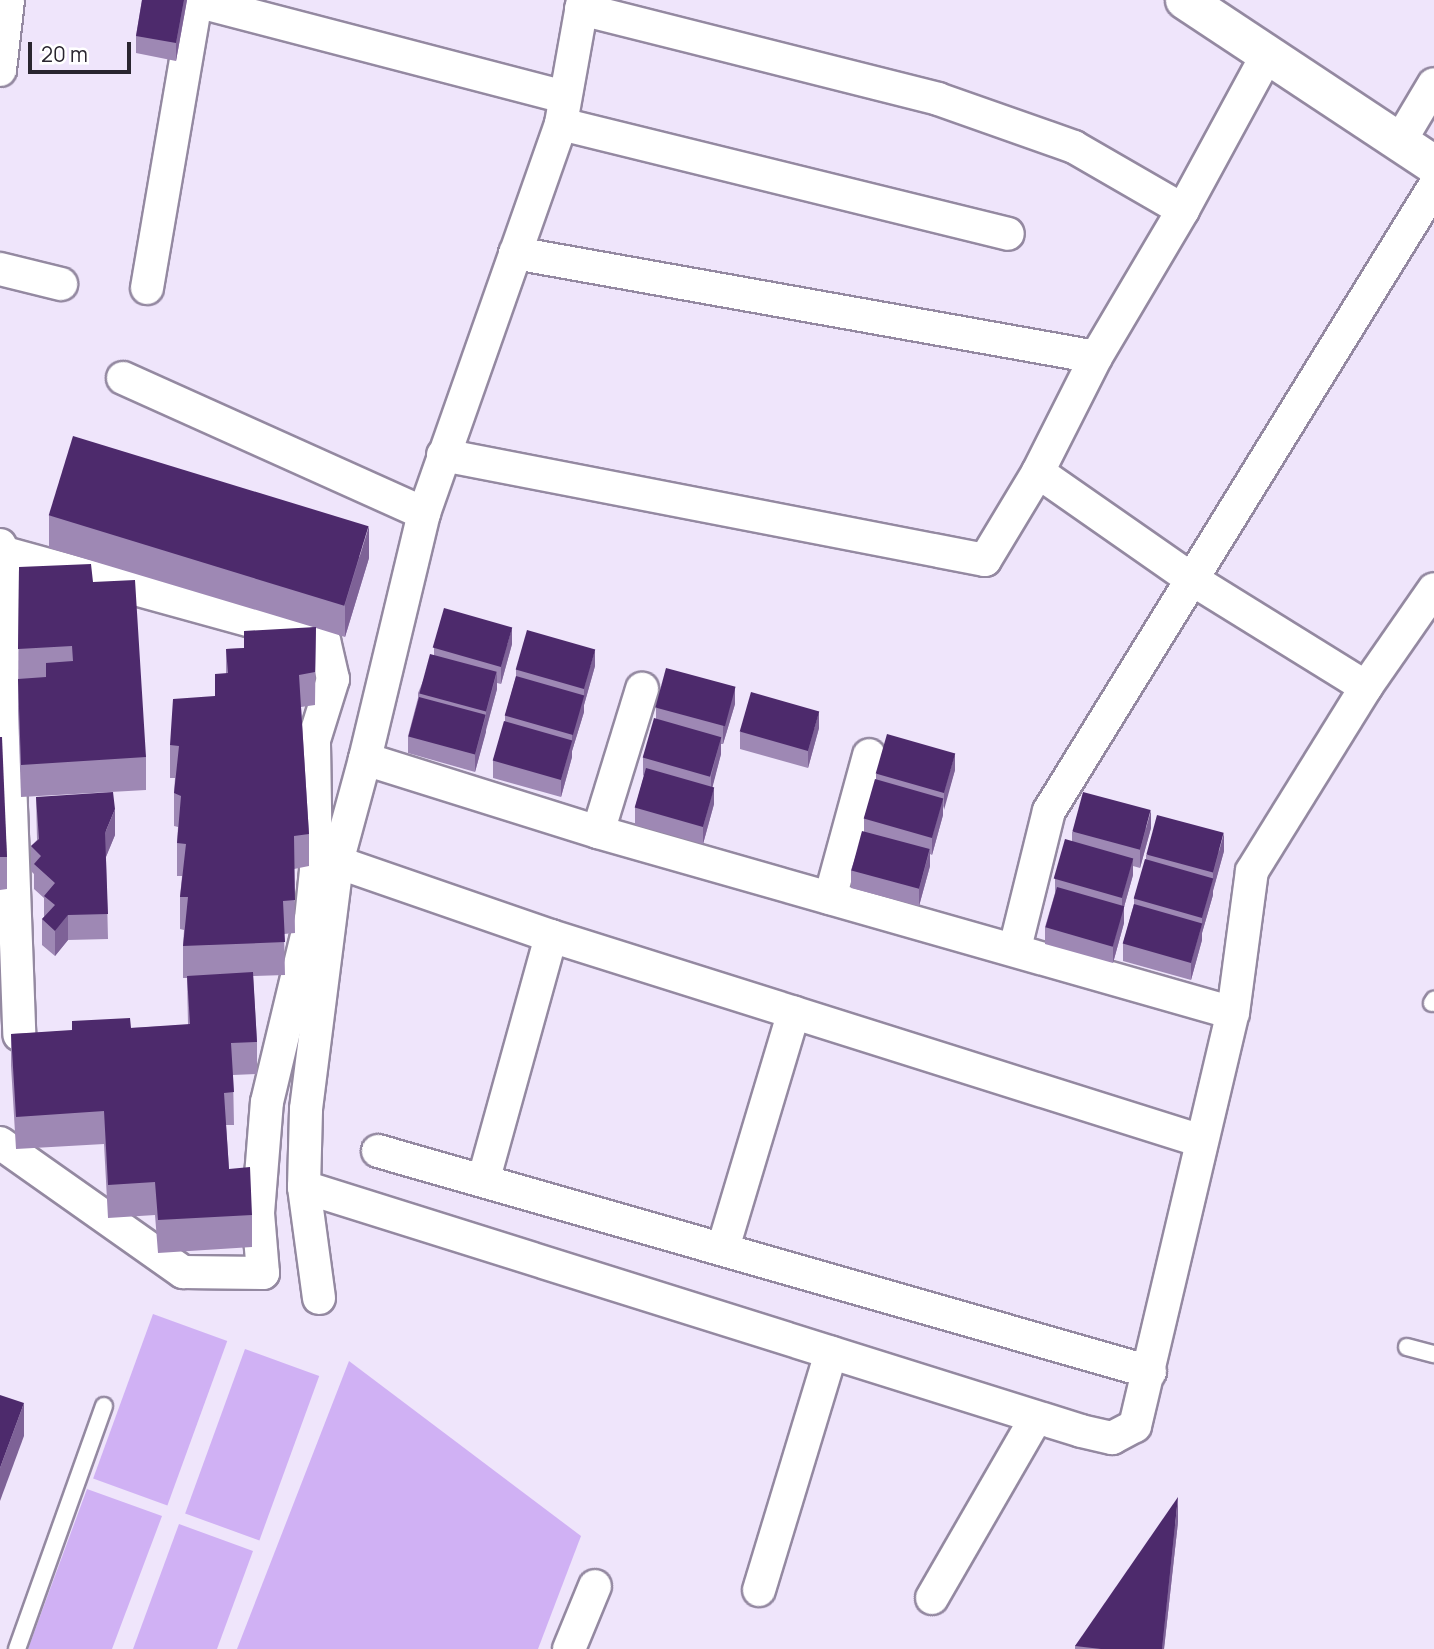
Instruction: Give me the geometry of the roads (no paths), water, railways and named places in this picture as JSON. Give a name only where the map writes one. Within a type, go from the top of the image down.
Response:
[{"type":"street","points":[[0,70],[8,0]]},
{"type":"street","points":[[1185,0],[1266,57],[1434,165]]},
{"type":"street","points":[[147,288],[196,1],[563,111],[1009,234]]},
{"type":"street","points":[[319,1298],[304,1187],[306,1109],[337,862],[365,759],[424,513],[563,111],[582,5],[939,99],[1074,147],[1183,211]]},
{"type":"street","points":[[443,454],[985,560],[1038,472],[1096,357],[1183,211],[1266,57]]},
{"type":"street","points":[[1400,141],[1434,84]]},
{"type":"street","points":[[1015,948],[1049,811],[1190,578],[1434,187]]},
{"type":"street","points":[[515,253],[1096,357]]},
{"type":"street","points":[[0,269],[61,284]]},
{"type":"street","points":[[123,378],[424,513]]},
{"type":"street","points":[[1038,472],[1190,578],[1366,687]]},
{"type":"street","points":[[0,1143],[183,1272],[263,1273],[258,1213],[267,1102],[311,919],[316,871],[314,740],[333,679],[324,641],[2,549],[2,616],[21,1042]]},
{"type":"street","points":[[304,1187],[1037,1418],[1112,1438],[1135,1426],[1150,1372],[1200,1141],[1233,1013],[1252,872],[1366,687],[1434,589]]},
{"type":"street","points":[[598,832],[642,689]]},
{"type":"street","points":[[830,898],[869,755]]},
{"type":"street","points":[[365,759],[598,832],[1015,948],[1233,1013]]},
{"type":"street","points":[[337,862],[551,936],[1200,1141]]},
{"type":"street","points":[[484,1178],[551,936]]},
{"type":"street","points":[[723,1248],[794,1012]]},
{"type":"street","points":[[378,1151],[484,1178],[1150,1372]]},
{"type":"street","points":[[759,1590],[831,1353]]},
{"type":"street","points":[[933,1598],[1037,1418]]},
{"type":"street","points":[[569,1649],[595,1586]]},
{"type":"lane","points":[[1407,1347],[1434,1354]]},
{"type":"lane","points":[[17,1649],[104,1406]]}]
